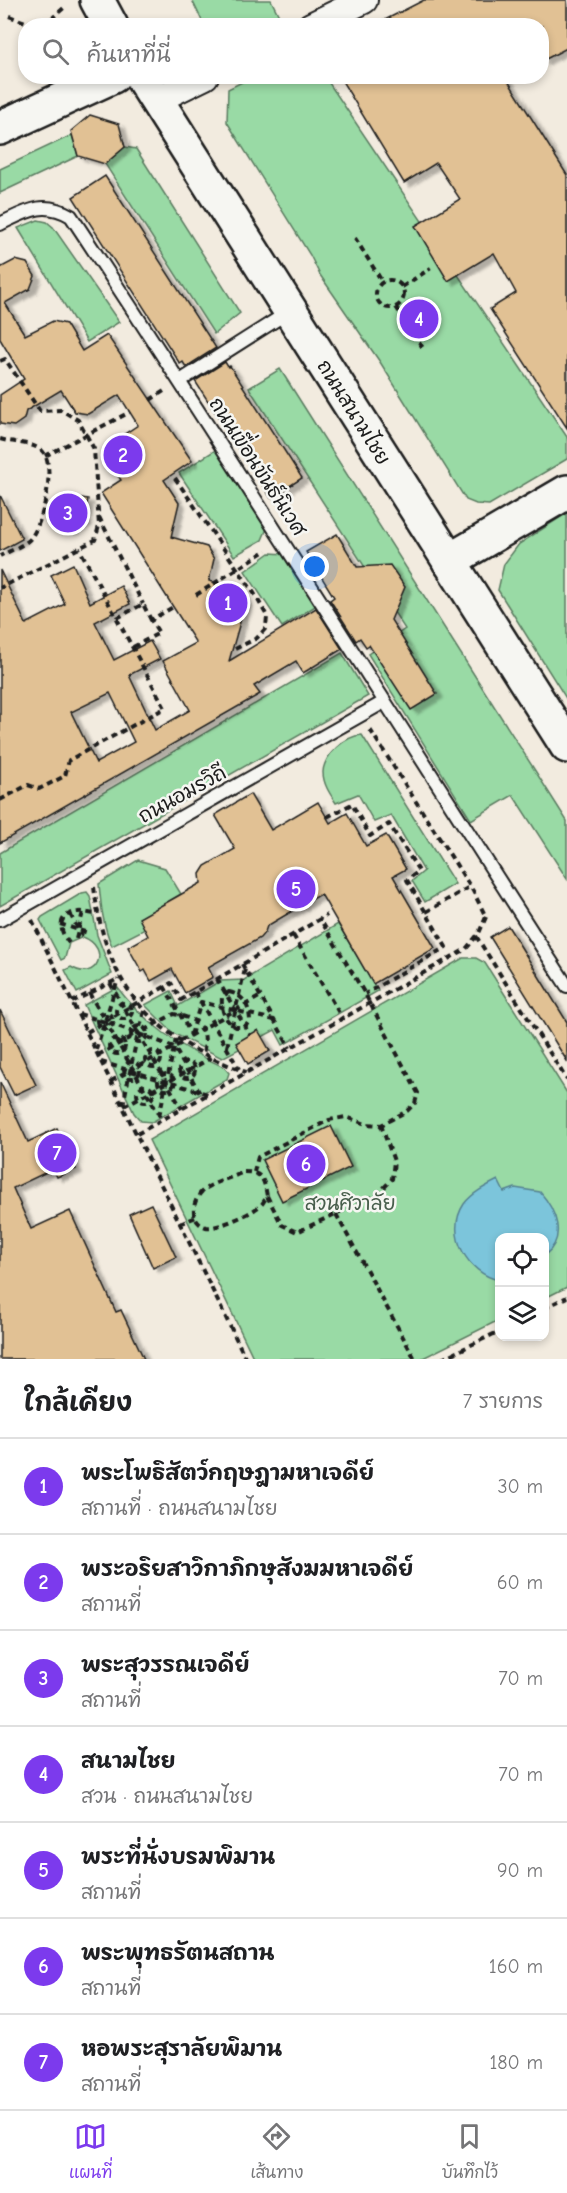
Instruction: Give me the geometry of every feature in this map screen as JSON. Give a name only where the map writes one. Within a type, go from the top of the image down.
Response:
[{"type":"main road","points":[[97,0],[107,18]]},
{"type":"main road","points":[[0,128],[96,84]]},
{"type":"main road","name":"ถนนสนามไชย","points":[[148,88],[567,746]]},
{"type":"main road","points":[[449,561],[567,492]]},
{"type":"street","points":[[327,18],[364,0]]},
{"type":"street","points":[[148,88],[167,84]]},
{"type":"lane","name":"ถนนเขื่อนขันธ์นิเวศ","points":[[0,224],[31,209],[57,208],[71,216],[180,381],[567,986]]},
{"type":"lane","points":[[180,381],[290,311]]},
{"type":"lane","name":"ถนนอมรวิถี","points":[[0,920],[384,702]]},
{"type":"path","points":[[52,18],[65,7]]},
{"type":"path","points":[[9,16],[18,19]]},
{"type":"path","points":[[355,238],[383,283]]},
{"type":"path","points":[[402,287],[431,268]]},
{"type":"path","points":[[395,282],[402,287],[403,300],[396,307],[387,308],[377,299],[377,290],[383,283],[395,282]]},
{"type":"path","points":[[396,307],[423,348]]},
{"type":"path","points":[[0,361],[4,358],[39,411],[61,410],[78,420],[94,449],[99,526],[95,540],[0,588]]},
{"type":"path","points":[[45,456],[130,412]]},
{"type":"path","points":[[0,439],[28,444],[42,450],[48,461],[49,480],[40,516],[30,539],[0,556]]},
{"type":"path","points":[[175,478],[238,568],[267,616],[266,628],[257,638],[235,649]]},
{"type":"path","points":[[97,513],[159,633],[133,647]]},
{"type":"path","points":[[196,595],[282,541]]},
{"type":"path","points":[[0,800],[28,785],[39,789],[65,776],[69,760],[165,708],[79,548]]},
{"type":"path","points":[[117,618],[143,604]]},
{"type":"path","points":[[151,620],[173,607]]},
{"type":"path","points":[[136,1134],[466,949],[476,936],[486,917],[471,886],[361,715]]},
{"type":"path","points":[[327,817],[352,804],[370,836],[389,824],[419,871],[407,880],[446,947],[365,994]]},
{"type":"path","points":[[91,868],[97,914],[105,945],[120,978],[136,1003],[179,1041],[203,1054],[247,1072]]},
{"type":"path","points":[[426,912],[471,886]]},
{"type":"path","points":[[25,906],[246,1359]]},
{"type":"path","points":[[69,944],[60,930],[60,923],[70,914],[83,912],[97,914]]},
{"type":"path","points":[[76,939],[83,912]]},
{"type":"path","points":[[70,914],[82,936]]},
{"type":"path","points":[[87,1032],[171,982],[181,1000],[327,915]]},
{"type":"path","points":[[254,1172],[258,1157],[329,1120],[346,1117],[366,1124],[381,1125],[407,1111],[415,1103],[418,1093],[365,994],[320,919]]},
{"type":"path","points":[[60,923],[88,933]]},
{"type":"path","points":[[293,935],[342,1018]]},
{"type":"path","points":[[476,936],[567,1080]]},
{"type":"path","points":[[242,964],[290,1048]]},
{"type":"path","points":[[227,1047],[245,969]]},
{"type":"path","points":[[72,1002],[120,978]]},
{"type":"path","points":[[97,1053],[102,1030],[120,978]]},
{"type":"path","points":[[217,979],[250,1035]]},
{"type":"path","points":[[110,983],[182,1109]]},
{"type":"path","points":[[164,986],[191,1035]]},
{"type":"path","points":[[195,992],[239,1070]]},
{"type":"path","points":[[89,993],[160,1119]]},
{"type":"path","points":[[225,993],[239,995],[246,1004],[250,1020],[245,1027]]},
{"type":"path","points":[[225,993],[221,1007],[224,1016],[232,1025],[245,1027]]},
{"type":"path","points":[[111,1081],[261,996]]},
{"type":"path","points":[[201,1002],[274,1020]]},
{"type":"path","points":[[191,1035],[201,1002]]},
{"type":"path","points":[[101,1014],[124,1020],[132,1013],[131,1007],[121,1003]]},
{"type":"path","points":[[109,1029],[116,1008],[121,1003]]},
{"type":"path","points":[[131,1037],[144,1011]]},
{"type":"path","points":[[78,1014],[112,1024],[145,1029]]},
{"type":"path","points":[[101,1014],[97,1020],[102,1030]]},
{"type":"path","points":[[97,1053],[117,1045],[174,1014],[195,1021],[202,1029],[206,1040],[203,1054]]},
{"type":"path","points":[[102,1030],[109,1029]]},
{"type":"path","points":[[143,1042],[147,1036],[145,1029]]},
{"type":"path","points":[[138,1033],[174,1047],[202,1098]]},
{"type":"path","points":[[124,1068],[130,1063],[138,1033]]},
{"type":"path","points":[[131,1037],[136,1042],[143,1042]]},
{"type":"path","points":[[109,1049],[114,1039],[124,1041]]},
{"type":"path","points":[[122,1053],[125,1048],[124,1041]]},
{"type":"path","points":[[160,1119],[174,1047]]},
{"type":"path","points":[[109,1049],[114,1054],[122,1053]]},
{"type":"path","points":[[154,1051],[160,1055],[161,1062],[157,1066],[150,1067],[145,1062],[145,1056],[149,1052],[154,1051]]},
{"type":"path","points":[[123,1106],[211,1058]]},
{"type":"path","points":[[101,1062],[208,1094]]},
{"type":"path","points":[[130,1063],[139,1066]]},
{"type":"path","points":[[183,1063],[191,1063],[195,1067],[195,1072],[191,1077],[186,1079],[180,1075],[179,1067],[183,1063]]},
{"type":"path","points":[[139,1066],[140,1073]]},
{"type":"path","points":[[124,1068],[124,1074]]},
{"type":"path","points":[[123,1106],[132,1070]]},
{"type":"path","points":[[124,1074],[130,1078],[140,1073]]},
{"type":"path","points":[[158,1079],[168,1073]]},
{"type":"path","points":[[168,1073],[174,1078]]},
{"type":"path","points":[[158,1079],[159,1086],[164,1090],[170,1089],[174,1084],[174,1078]]},
{"type":"path","points":[[147,1086],[152,1090],[153,1096],[150,1101],[142,1102],[138,1098],[138,1090],[147,1086]]},
{"type":"path","points":[[267,1196],[263,1204],[252,1212],[213,1228],[204,1227],[193,1210],[195,1201],[204,1190],[244,1172],[254,1172],[261,1177],[267,1196],[282,1225],[297,1232],[378,1194],[392,1179],[394,1161],[381,1125]]},
{"type":"path","points":[[336,1214],[415,1359]]},
{"type":"path","points":[[180,1224],[196,1217]]},
{"type":"path","points":[[549,1306],[567,1297]]},
{"type":"path","points":[[442,1359],[495,1332]]},
{"type":"green space","points":[[192,0],[271,0],[279,16],[275,18],[201,18]]},
{"type":"green space","points":[[238,84],[330,84],[567,437],[567,459],[489,505],[466,500],[380,362],[320,275],[310,255],[227,122],[228,89]]},
{"type":"green space","points":[[72,135],[78,156],[0,193],[0,169]]},
{"type":"green space","points":[[125,147],[136,149],[240,313],[214,334],[105,164]]},
{"type":"green space","points":[[38,220],[47,222],[53,227],[119,322],[87,342],[18,228]]},
{"type":"green space","points":[[280,369],[567,821],[567,879],[513,795],[471,820],[368,654],[405,629],[249,388]]},
{"type":"green space","points":[[217,449],[268,526],[262,540],[234,556],[179,473]]},
{"type":"green space","points":[[567,513],[567,700],[498,590],[504,564],[519,544]]},
{"type":"green space","points":[[270,553],[285,554],[317,605],[282,627],[245,571]]},
{"type":"green space","points":[[342,653],[368,696],[0,906],[0,853]]},
{"type":"green space","points":[[362,735],[455,884],[425,902],[412,881],[424,871],[391,815],[374,822],[358,794],[336,803],[326,785],[323,772],[331,753],[342,743]]},
{"type":"green space","points":[[138,860],[165,868],[181,894],[140,918],[145,929],[112,946],[104,923],[99,884]]},
{"type":"green space","points":[[87,892],[90,896],[97,935],[112,974],[77,993],[65,970],[71,967],[80,971],[88,971],[98,962],[97,949],[92,942],[83,937],[69,943],[65,958],[61,960],[40,920]]},
{"type":"green space","points":[[338,924],[378,991],[283,1045],[275,1030],[222,1058],[173,1033],[145,1005],[171,991],[178,1006],[220,981],[244,980]]},
{"type":"green space","name":"สวนศิวาลัย","points":[[463,958],[476,958],[485,963],[567,1093],[567,1287],[549,1296],[549,1233],[495,1233],[495,1322],[421,1359],[254,1359],[149,1140]]},
{"type":"green space","points":[[117,987],[139,1012],[165,1034],[193,1052],[224,1067],[229,1073],[227,1079],[152,1122],[141,1121],[134,1113],[84,1005]]},
{"type":"water","points":[[498,1180],[504,1192],[515,1188],[540,1192],[551,1207],[557,1224],[556,1241],[552,1248],[549,1251],[549,1233],[495,1233],[495,1279],[478,1270],[462,1251],[457,1228],[458,1216],[464,1204],[479,1190]]},
{"type":"building","points":[[424,0],[567,0],[567,48],[549,57],[549,18],[389,18]]},
{"type":"building","points":[[344,84],[510,84],[567,175],[567,428],[490,309],[516,293],[494,253],[448,281],[415,226],[460,199],[436,163],[404,183]]},
{"type":"building","points":[[90,115],[119,124],[125,147],[105,164],[78,156],[71,131]]},
{"type":"building","points":[[105,176],[216,348],[186,367],[183,362],[180,364],[73,197]]},
{"type":"building","points":[[15,260],[27,263],[35,276],[30,289],[5,303],[25,335],[53,321],[66,324],[82,351],[107,335],[192,461],[164,480],[179,503],[171,537],[207,547],[214,559],[209,581],[238,588],[246,601],[229,661],[316,608],[342,649],[303,673],[296,661],[254,686],[260,694],[0,843],[0,570],[26,624],[65,604],[51,575],[73,564],[90,603],[121,586],[130,604],[95,622],[114,660],[150,641],[160,659],[129,675],[155,730],[190,710],[163,661],[196,643],[101,493],[121,480],[106,458],[108,445],[138,425],[119,395],[88,414],[75,412],[61,390],[26,411],[24,419],[14,426],[0,424],[0,395],[24,379],[0,339],[0,268]],"holes":[[[110,693],[134,742],[96,763],[71,712]]]},
{"type":"building","points":[[225,362],[228,367],[230,366],[302,478],[271,498],[195,381]]},
{"type":"building","points":[[0,495],[22,539],[0,551]]},
{"type":"building","points":[[64,495],[88,499],[85,514],[82,515],[86,521],[72,530],[60,528],[51,516],[53,503]]},
{"type":"building","points":[[337,534],[357,567],[390,565],[405,587],[391,620],[437,694],[411,710],[369,645],[366,647],[360,638],[356,641],[330,600],[334,597],[306,552]]},
{"type":"building","points":[[250,794],[271,830],[318,802],[330,823],[347,813],[366,846],[386,835],[406,869],[393,876],[435,948],[373,984],[321,894],[267,926],[260,938],[208,967],[213,977],[185,993],[172,969],[151,981],[145,970],[142,972],[128,947],[148,936],[139,918],[201,883],[200,874],[205,866],[235,849],[215,815]]},
{"type":"building","points":[[508,926],[567,1022],[567,1061],[490,937]]},
{"type":"building","points":[[0,1010],[36,1085],[14,1095],[0,1067]]},
{"type":"building","points":[[258,1030],[270,1051],[248,1064],[236,1043]]},
{"type":"building","points":[[0,1082],[28,1142],[57,1128],[76,1169],[57,1177],[53,1169],[13,1188],[31,1229],[70,1211],[116,1312],[121,1310],[144,1359],[0,1359]]},
{"type":"building","points":[[331,1126],[351,1167],[282,1201],[262,1160]]},
{"type":"building","points":[[151,1204],[176,1257],[153,1268],[129,1214]]},
{"type":"place","name":"สนามไชย","points":[[419,319]]},
{"type":"place","name":"พระอริยสาวิกาภิกษุสังฆมหาเจดีย์","points":[[123,455]]},
{"type":"place","name":"พระสุวรรณเจดีย์","points":[[68,513]]},
{"type":"place","name":"พระโพธิสัตว์กฤษฎามหาเจดีย์","points":[[228,603]]},
{"type":"place","name":"พระที่นั่งบรมพิมาน","points":[[296,889]]},
{"type":"place","name":"หอพระสุราลัยพิมาน","points":[[57,1153]]},
{"type":"place","name":"พระพุทธรัตนสถาน","points":[[306,1164]]}]
